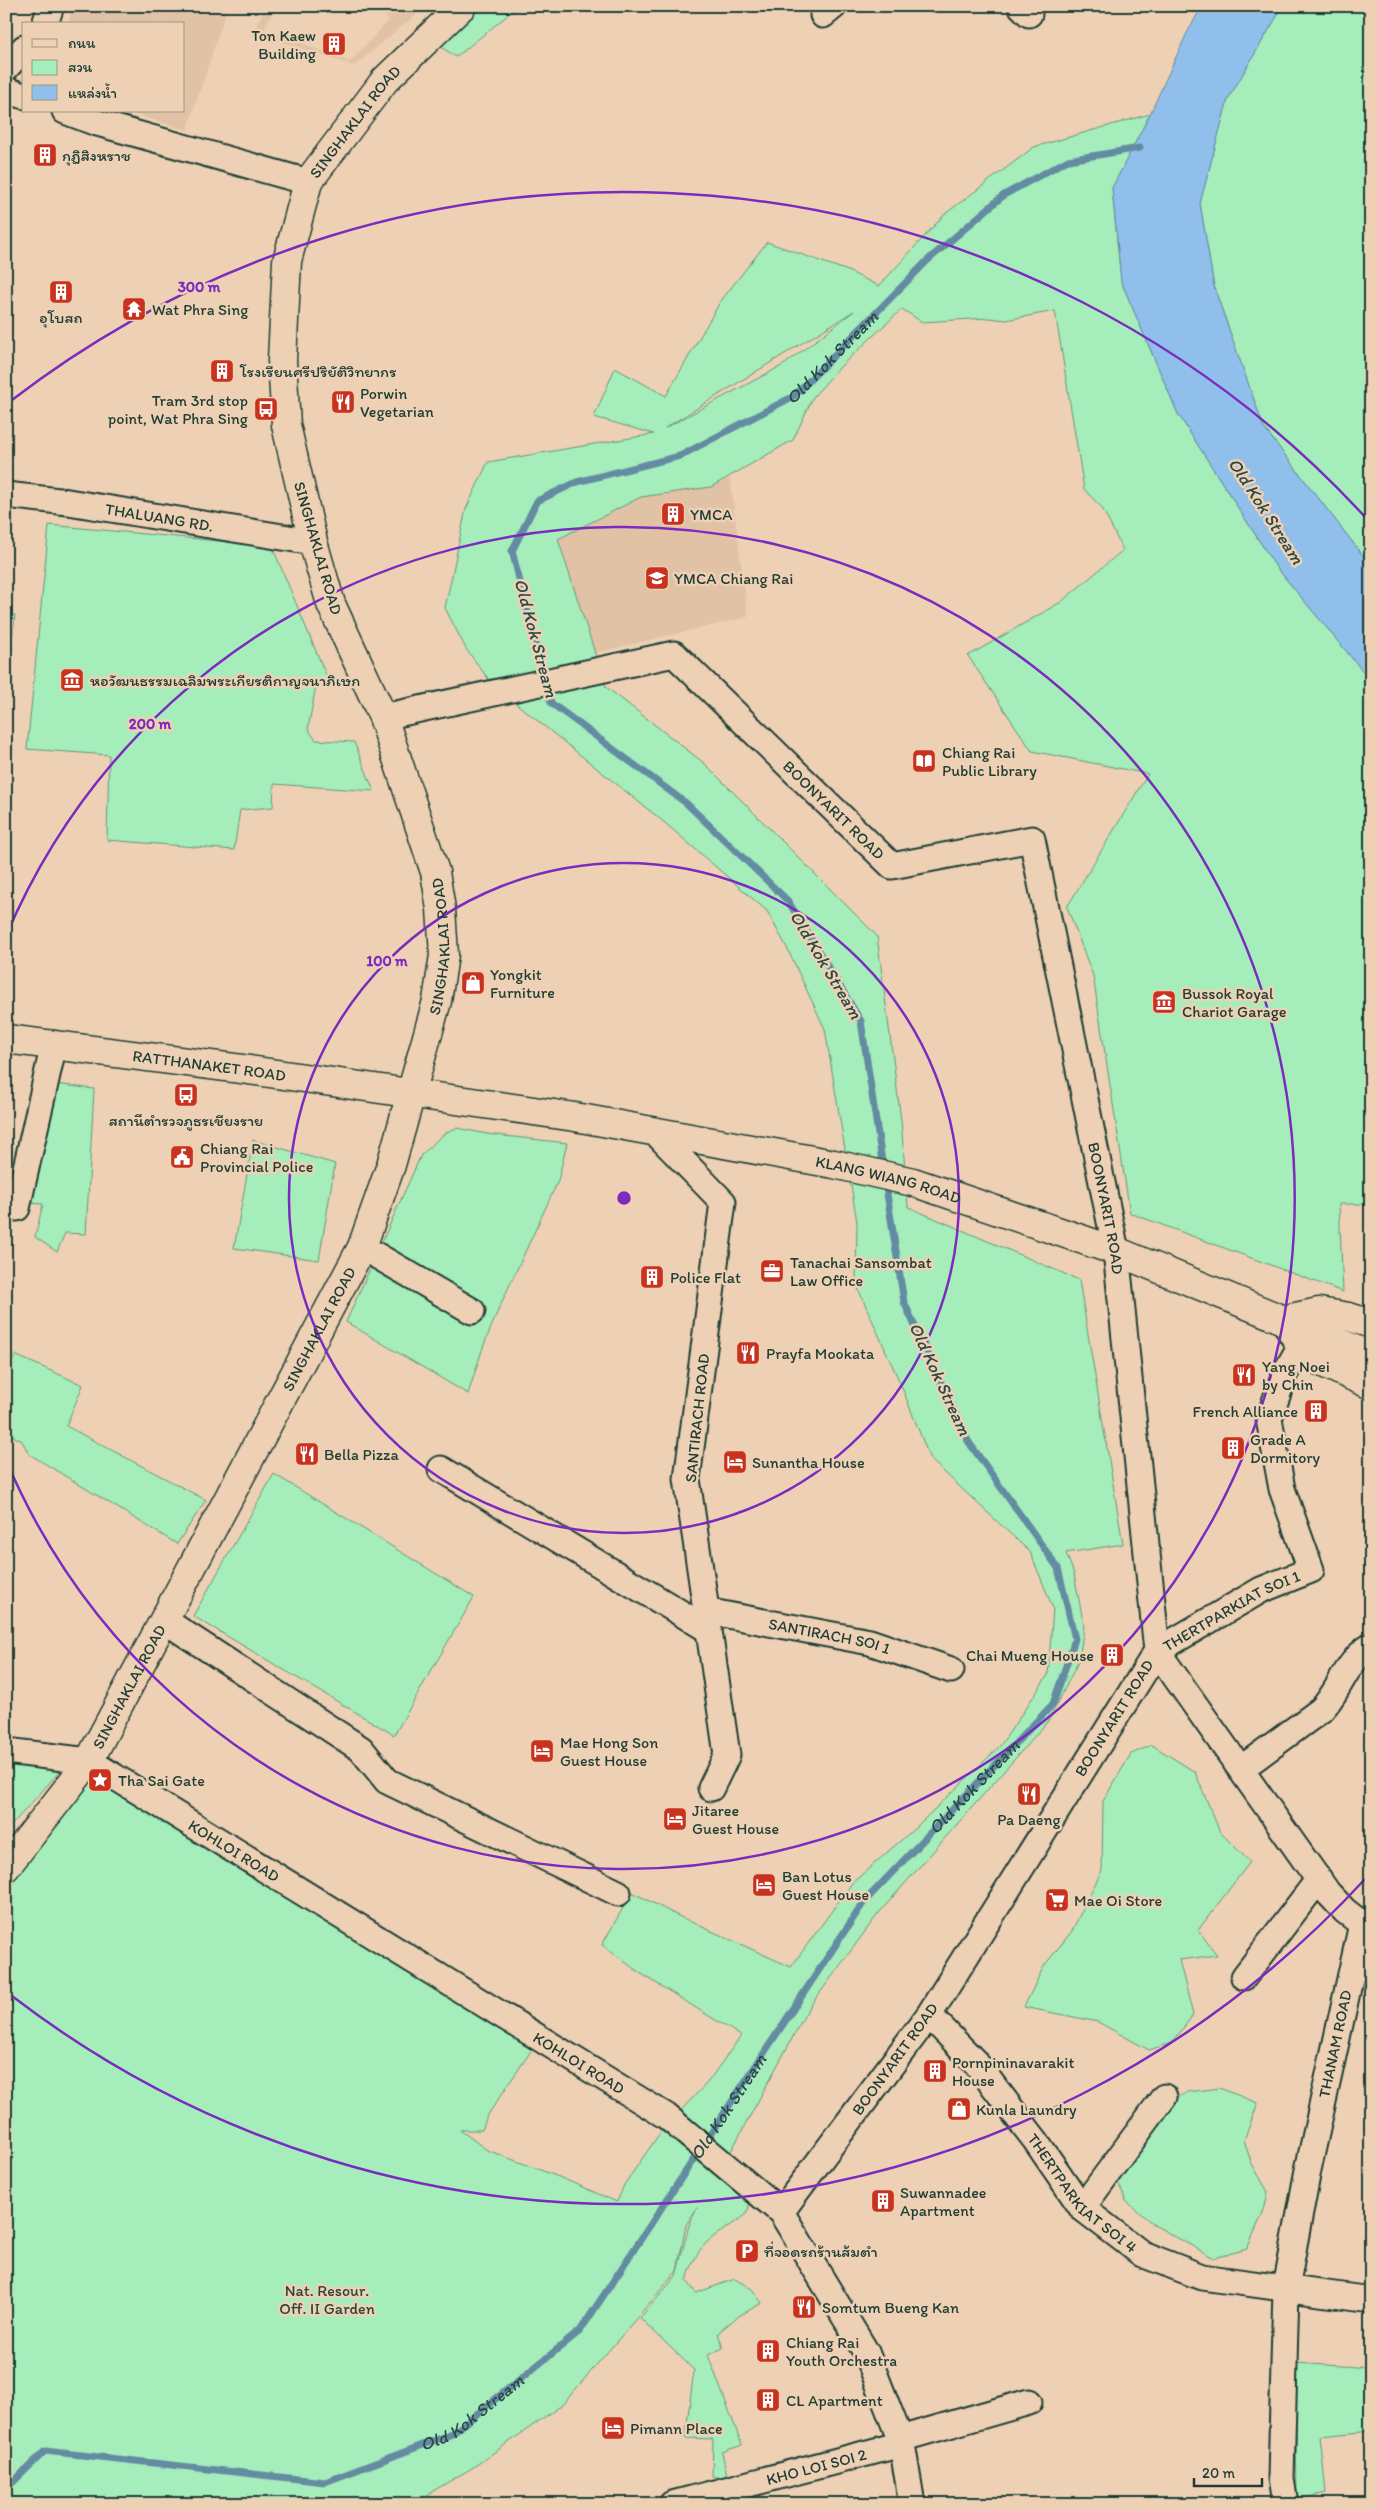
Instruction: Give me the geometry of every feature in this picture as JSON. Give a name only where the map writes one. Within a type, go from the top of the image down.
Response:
[{"type":"main road","name":"SINGHAKLAI ROAD","points":[[6,1867],[89,1761],[362,1247],[390,1165],[437,1001],[444,956],[441,909],[435,872],[383,717],[330,604],[313,542],[286,425],[282,360],[287,261],[308,182],[385,80],[462,6]]},
{"type":"main road","name":"RATTHANAKET ROAD","points":[[6,1039],[411,1093]]},
{"type":"main road","name":"KLANG WIANG ROAD","points":[[411,1093],[575,1117],[654,1131],[834,1164],[913,1182],[1116,1251],[1371,1356]]},
{"type":"main road","points":[[1282,1320],[1319,1312],[1349,1317],[1371,1324]]},
{"type":"main road","points":[[1300,1347],[1323,1363],[1371,1385]]},
{"type":"street","points":[[46,22],[51,6]]},
{"type":"street","points":[[6,68],[22,50]]},
{"type":"street","points":[[6,90],[22,95]]},
{"type":"street","points":[[68,112],[94,122],[308,182]]},
{"type":"street","name":"THALUANG RD.","points":[[6,495],[68,502],[313,542]]},
{"type":"street","name":"BOONYARIT ROAD","points":[[383,717],[674,654],[892,866],[1032,839],[1116,1251],[1157,1651],[929,2015],[781,2212]]},
{"type":"street","points":[[17,1208],[54,1044]]},
{"type":"street","name":"SANTIRACH ROAD","points":[[654,1131],[723,1202],[687,1479],[728,1755],[711,1788]]},
{"type":"street","points":[[362,1247],[472,1311]]},
{"type":"street","points":[[1282,1320],[1300,1347]]},
{"type":"street","name":"THERTPARKIAT SOI 1","points":[[1157,1651],[1261,1590],[1311,1570],[1282,1489],[1270,1419],[1285,1373],[1300,1347]]},
{"type":"street","points":[[441,1469],[708,1620]]},
{"type":"street","points":[[164,1620],[361,1749],[387,1781],[618,1893]]},
{"type":"street","name":"SANTIRACH SOI 1","points":[[708,1620],[870,1642],[951,1670]]},
{"type":"street","points":[[1242,1768],[1332,1700],[1352,1663],[1363,1651],[1371,1646]]},
{"type":"street","name":"THANAM ROAD","points":[[1157,1651],[1242,1768],[1319,1879],[1344,1911],[1366,1925],[1308,2170],[1286,2288],[1281,2478],[1285,2504]]},
{"type":"street","points":[[6,1751],[89,1761]]},
{"type":"street","name":"KOHLOI ROAD","points":[[89,1761],[666,2116],[732,2169],[781,2212],[866,2352],[901,2442],[912,2504]]},
{"type":"street","points":[[1244,1977],[1319,1879]]},
{"type":"street","name":"THERTPARKIAT SOI 4","points":[[929,2015],[976,2062],[1036,2141],[1082,2208],[1142,2254],[1202,2277],[1371,2300]]},
{"type":"street","points":[[1082,2208],[1164,2097]]},
{"type":"street","name":"KHO LOI SOI 2","points":[[672,2504],[901,2442],[1029,2402]]},
{"type":"shaded area","points":[[71,6],[228,6],[187,130],[127,112],[185,112],[185,22],[69,22]]},
{"type":"shaded area","points":[[266,6],[276,6],[264,29],[350,62],[389,20],[375,6],[427,6],[354,66],[253,32]]},
{"type":"shaded area","name":"YMCA Chiang Rai","points":[[730,478],[748,617],[595,653],[558,539],[641,497],[711,487]]},
{"type":"green space","points":[[478,6],[519,6],[456,57],[437,44]]},
{"type":"green space","points":[[1283,6],[1371,6],[1371,566],[1264,428],[1214,287],[1200,203],[1228,99]]},
{"type":"green space","name":"Nat. Resour. Off. II Garden","points":[[1150,114],[1112,188],[1121,281],[1178,414],[1276,567],[1371,681],[1371,1204],[1339,1204],[1343,1292],[1130,1213],[1093,976],[1067,907],[1148,774],[1032,751],[968,656],[1061,602],[1123,550],[1102,508],[1084,489],[1055,311],[1006,320],[989,318],[922,322],[902,309],[841,366],[813,397],[793,440],[711,487],[641,497],[558,539],[606,687],[704,763],[877,936],[901,1120],[908,1207],[1079,1280],[1123,1544],[1066,1553],[1074,1574],[1084,1626],[1079,1660],[1049,1720],[878,1914],[808,2009],[718,2175],[751,2198],[747,2214],[717,2234],[702,2247],[691,2267],[687,2281],[696,2293],[735,2279],[752,2289],[762,2303],[737,2317],[718,2333],[723,2348],[708,2355],[742,2445],[722,2452],[728,2480],[712,2476],[713,2439],[685,2438],[694,2370],[640,2318],[676,2276],[689,2225],[697,2208],[686,2225],[677,2271],[562,2405],[472,2468],[411,2504],[6,2504],[6,1867],[89,1761],[533,2048],[487,2116],[482,2130],[460,2130],[487,2150],[559,2177],[617,2202],[624,2185],[662,2130],[707,2083],[741,2036],[640,1973],[602,1945],[632,1892],[676,1915],[791,1967],[852,1883],[914,1829],[1000,1746],[1048,1675],[1053,1608],[1030,1552],[930,1459],[901,1385],[856,1284],[857,1222],[825,1029],[787,948],[767,911],[665,823],[493,685],[466,649],[445,608],[466,509],[488,462],[654,434],[594,417],[615,368],[666,396],[720,302],[767,242],[848,271],[879,286],[945,214],[1034,147]],"holes":[[[854,311],[785,364],[665,428]]]},
{"type":"green space","points":[[49,525],[272,546],[331,687],[316,685],[308,729],[316,740],[354,742],[374,791],[274,784],[273,807],[240,810],[234,850],[107,840],[109,755],[27,749]]},
{"type":"green space","points":[[6,614],[15,615],[6,696]]},
{"type":"green space","points":[[32,1081],[94,1089],[86,1234],[65,1233],[57,1252],[35,1237],[43,1204],[10,1202]]},
{"type":"green space","points":[[457,1128],[487,1134],[567,1143],[558,1181],[500,1306],[483,1347],[468,1394],[346,1322],[421,1155],[442,1135]]},
{"type":"green space","points":[[253,1140],[335,1164],[319,1260],[234,1248]]},
{"type":"green space","points":[[15,1355],[83,1385],[66,1426],[206,1500],[177,1544],[29,1454],[22,1441],[6,1432],[6,1378]]},
{"type":"green space","points":[[274,1474],[474,1597],[394,1735],[193,1616]]},
{"type":"green space","points":[[1152,1745],[1195,1772],[1220,1832],[1250,1862],[1198,1930],[1217,1955],[1179,1960],[1193,2015],[1172,2043],[1149,2050],[1098,2022],[1024,2007],[1044,1966],[1072,1931],[1102,1870],[1103,1801],[1131,1754]]},
{"type":"green space","points":[[6,1751],[71,1759],[6,1831]]},
{"type":"green space","points":[[1219,2088],[1258,2103],[1244,2140],[1251,2162],[1268,2192],[1264,2210],[1247,2249],[1214,2258],[1154,2225],[1126,2201],[1112,2168],[1148,2113],[1188,2092]]},
{"type":"green space","points":[[1295,2363],[1371,2368],[1371,2431],[1320,2436],[1326,2493],[1297,2499]]},
{"type":"water","points":[[1202,6],[1283,6],[1228,99],[1200,203],[1214,287],[1264,428],[1371,566],[1371,681],[1276,567],[1178,414],[1121,281],[1112,188]]},
{"type":"waterway","name":"Old Kok Stream","points":[[883,1168],[861,1021],[788,901],[686,803],[551,703],[512,551],[537,501],[577,482],[680,456],[794,396],[928,260],[1004,195],[1068,160],[1140,148]]},
{"type":"waterway","name":"Old Kok Stream","points":[[6,2489],[45,2451],[325,2482],[452,2434],[580,2331],[864,1902],[1053,1704],[1075,1639],[1058,1568],[968,1441],[904,1302],[885,1181]]},
{"type":"place","name":"Ton Kaew Building","points":[[334,44]]},
{"type":"place","name":"กุฏิสิงหราช","points":[[45,155]]},
{"type":"place","name":"อุโบสถ","points":[[61,292]]},
{"type":"place","name":"Wat Phra Sing","points":[[134,309]]},
{"type":"place","name":"โรงเรียนศรีปริยัติวิทยากร","points":[[222,371]]},
{"type":"place","name":"Porwin Vegetarian","points":[[343,402]]},
{"type":"place","name":"Tram 3rd stop point, Wat Phra Sing","points":[[266,409]]},
{"type":"place","name":"YMCA","points":[[673,514]]},
{"type":"place","name":"YMCA Chiang Rai","points":[[657,578]]},
{"type":"place","name":"หอวัฒนธรรมเฉลิมพระเกียรติกาญจนาภิเษก","points":[[72,680]]},
{"type":"place","name":"Chiang Rai Public Library","points":[[924,761]]},
{"type":"place","name":"Yongkit Furniture","points":[[473,983]]},
{"type":"place","name":"Bussok Royal Chariot Garage","points":[[1164,1002]]},
{"type":"place","name":"สถานีตำรวจภูธรเชียงราย","points":[[186,1095]]},
{"type":"place","name":"Chiang Rai Provincial Police","points":[[182,1157]]},
{"type":"place","name":"Tanachai Sansombat Law Office","points":[[772,1271]]},
{"type":"place","name":"Police Flat","points":[[652,1277]]},
{"type":"place","name":"Prayfa Mookata","points":[[748,1353]]},
{"type":"place","name":"Yang Noei by Chin","points":[[1244,1375]]},
{"type":"place","name":"French Alliance","points":[[1316,1411]]},
{"type":"place","name":"Grade A Dormitory","points":[[1233,1448]]},
{"type":"place","name":"Bella Pizza","points":[[307,1454]]},
{"type":"place","name":"Sunantha House","points":[[735,1462]]},
{"type":"place","name":"Chai Mueng House","points":[[1112,1655]]},
{"type":"place","name":"Mae Hong Son Guest House","points":[[542,1751]]},
{"type":"place","name":"Tha Sai Gate","points":[[100,1780]]},
{"type":"place","name":"Pa Daeng","points":[[1029,1794]]},
{"type":"place","name":"Jitaree Guest House","points":[[675,1819]]},
{"type":"place","name":"Ban Lotus Guest House","points":[[764,1885]]},
{"type":"place","name":"Mae Oi Store","points":[[1057,1900]]},
{"type":"place","name":"Pornpininavarakit House","points":[[935,2071]]},
{"type":"place","name":"Kunla Laundry","points":[[959,2109]]},
{"type":"place","name":"Suwannadee Apartment","points":[[883,2201]]},
{"type":"place","name":"ที่จอดรถร้านส้มตำ","points":[[747,2251]]},
{"type":"place","name":"Somtum Bueng Kan","points":[[804,2307]]},
{"type":"place","name":"Chiang Rai Youth Orchestra","points":[[768,2351]]},
{"type":"place","name":"CL Apartment","points":[[768,2400]]},
{"type":"place","name":"Pimann Place","points":[[613,2428]]}]
